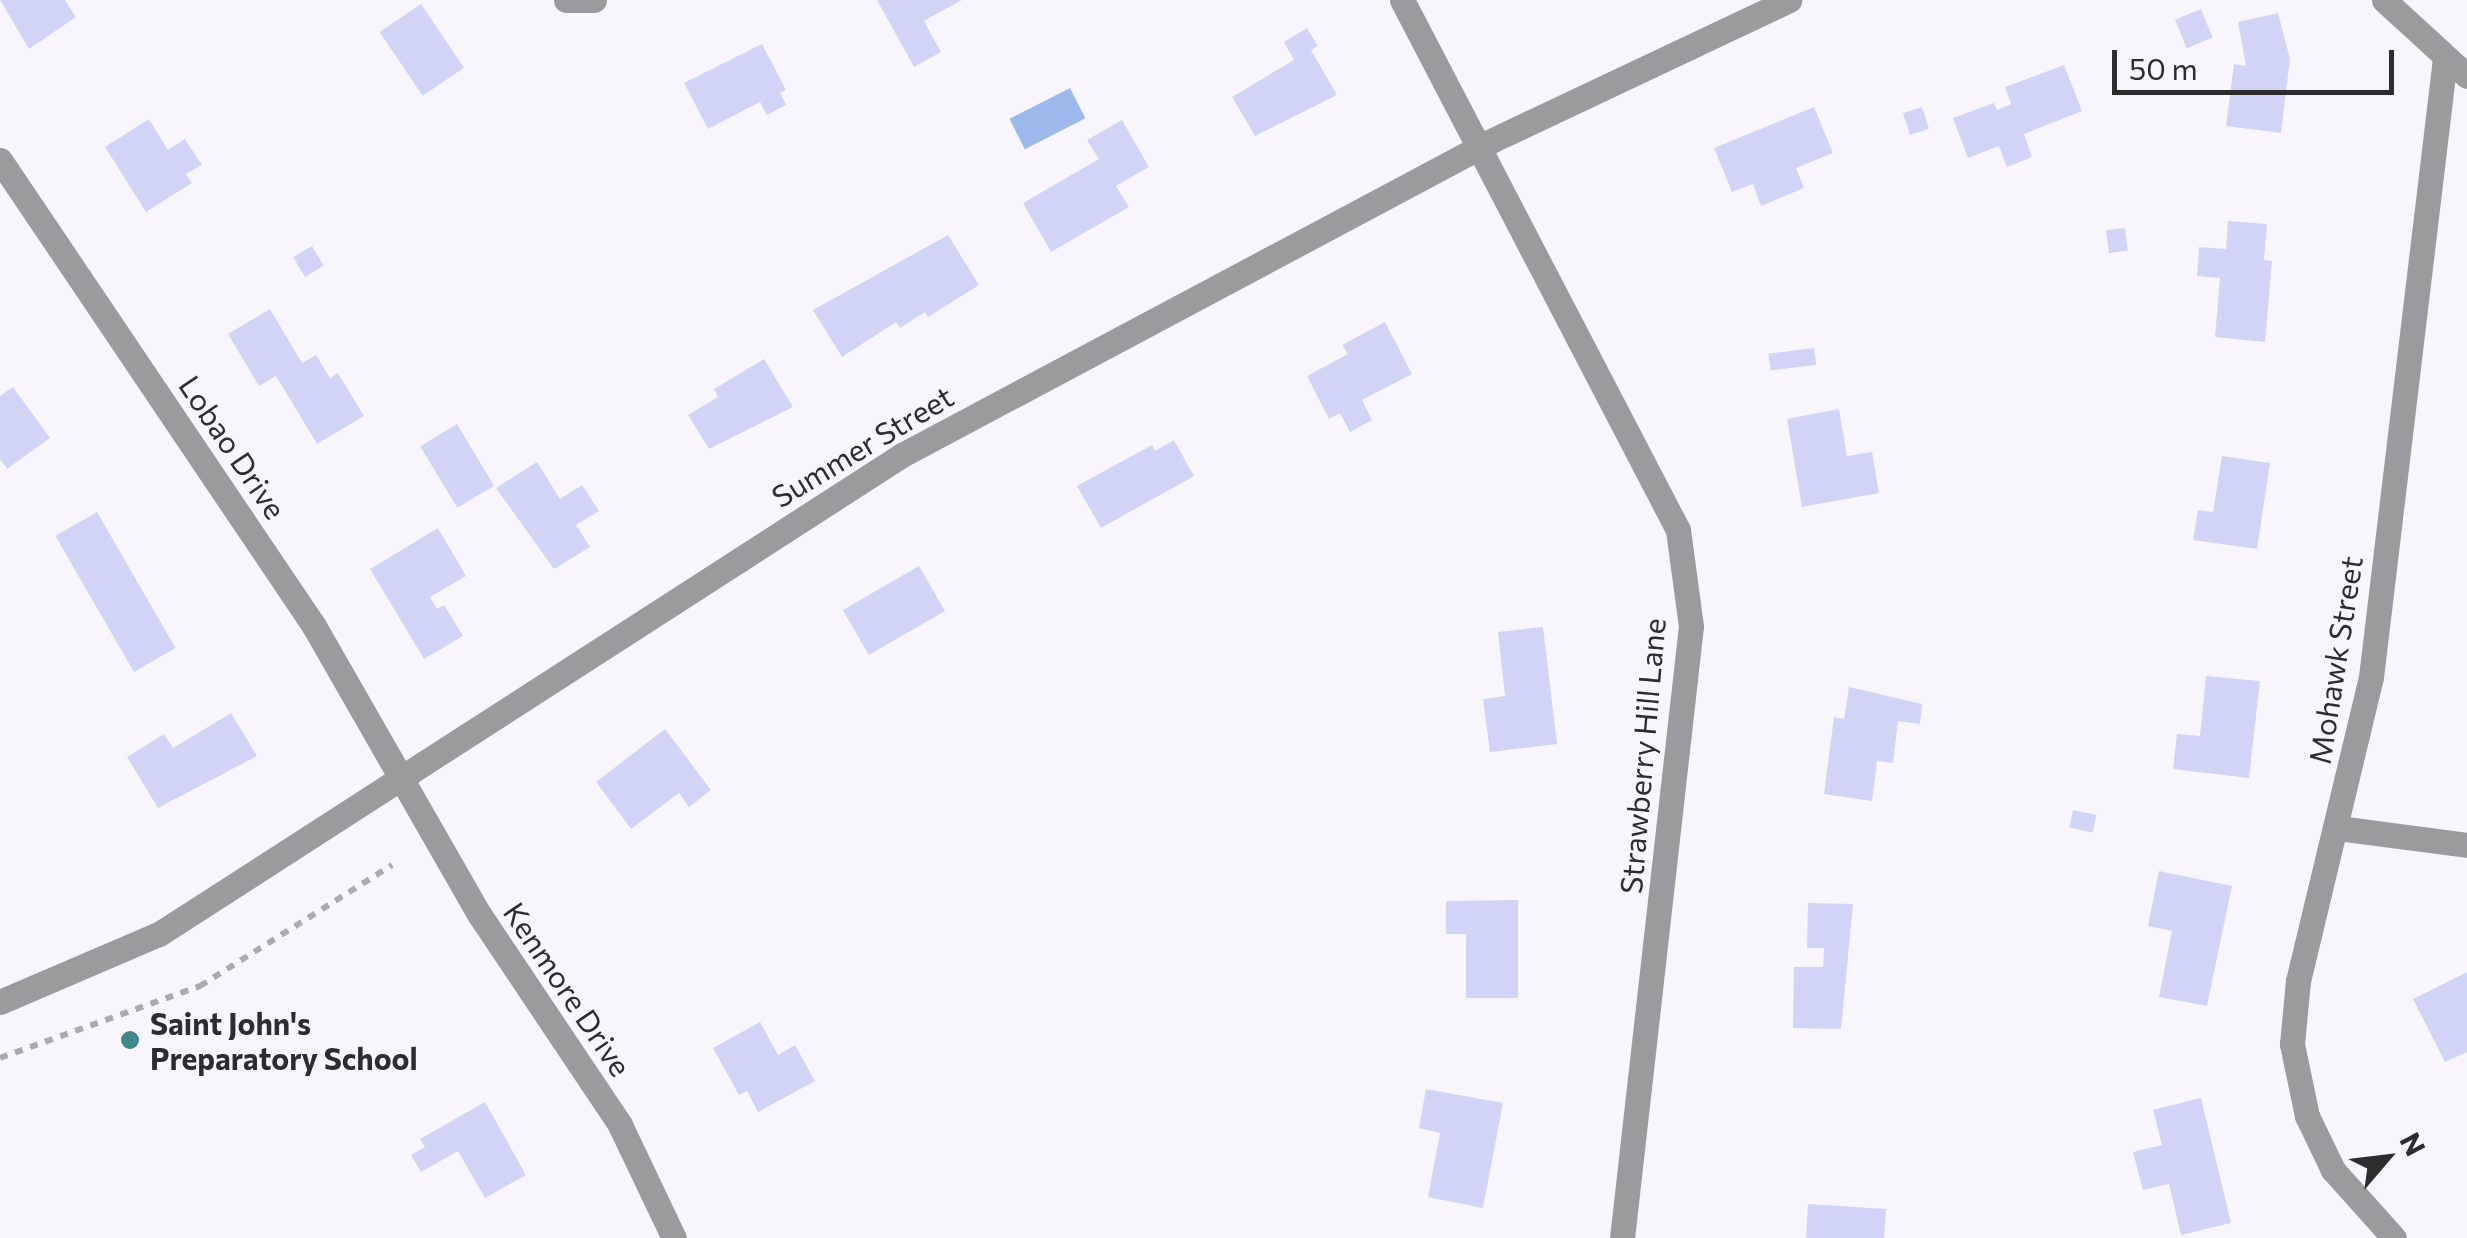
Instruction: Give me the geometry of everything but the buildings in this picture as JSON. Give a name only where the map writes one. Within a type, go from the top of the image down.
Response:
[{"type":"street","points":[[566,0],[594,0]]},
{"type":"street","name":"Strawberry Hill Lane","points":[[1402,0],[1678,530],[1691,626],[1622,1238]]},
{"type":"street","name":"Summer Street","points":[[0,1002],[159,934],[902,455],[1480,146],[1789,0]]},
{"type":"street","points":[[2384,0],[2467,76]]},
{"type":"street","name":"Mohawk Street","points":[[2394,1238],[2333,1170],[2307,1116],[2292,1044],[2298,982],[2338,828],[2370,677],[2445,58]]},
{"type":"street","name":"Lobao Drive","points":[[0,160],[314,626],[402,778]]},
{"type":"street","name":"Kenmore Drive","points":[[402,778],[479,914],[620,1126],[674,1238]]},
{"type":"street","points":[[2338,828],[2467,845]]},
{"type":"path","points":[[0,1058],[200,986],[392,865]]},
{"type":"water","points":[[1070,88],[1085,118],[1025,149],[1009,119]]},
{"type":"place","name":"Saint John's Preparatory School","points":[[130,1040]]}]
